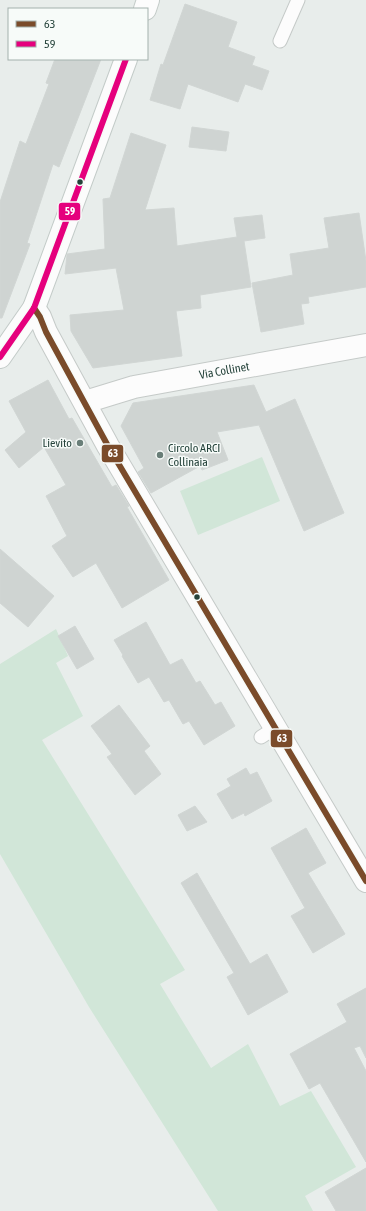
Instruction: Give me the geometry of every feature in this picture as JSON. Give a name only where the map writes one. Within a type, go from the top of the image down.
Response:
[{"type":"street","points":[[0,357],[34,308],[126,60]]},
{"type":"street","points":[[34,308],[108,446],[268,732],[366,881]]},
{"type":"street","name":"Via Collinet","points":[[85,402],[134,387],[366,345]]},
{"type":"lane","points":[[280,41],[298,0]]},
{"type":"green space","points":[[262,457],[280,501],[198,535],[180,491]]},
{"type":"green space","points":[[56,629],[68,656],[56,663],[83,716],[42,740],[185,970],[160,984],[211,1068],[248,1044],[280,1106],[311,1091],[356,1167],[305,1196],[313,1211],[218,1211],[89,1007],[0,854],[0,664]]},
{"type":"building","points":[[185,4],[237,22],[228,47],[255,57],[252,65],[269,71],[262,90],[245,84],[238,102],[188,84],[180,109],[150,100],[161,64],[163,65]]},
{"type":"building","points":[[55,60],[101,60],[59,167],[53,164],[27,243],[30,244],[2,318],[0,318],[0,202],[20,141],[26,144],[49,84],[46,83]]},
{"type":"building","points":[[192,127],[229,132],[226,151],[189,147]]},
{"type":"building","points":[[131,133],[166,145],[145,210],[174,208],[177,246],[237,237],[234,218],[262,215],[265,238],[244,241],[251,287],[200,295],[201,308],[176,311],[182,356],[93,368],[71,331],[70,315],[124,310],[116,268],[65,274],[67,254],[105,249],[103,199],[110,198]]},
{"type":"building","points":[[359,213],[366,261],[366,287],[308,297],[309,303],[301,304],[304,324],[261,332],[252,283],[293,275],[290,254],[329,248],[324,218]]},
{"type":"building","points":[[48,380],[69,419],[72,418],[112,487],[116,485],[129,506],[127,507],[169,580],[122,608],[96,563],[73,577],[52,546],[67,536],[46,496],[66,485],[44,447],[19,468],[5,450],[26,432],[9,401]]},
{"type":"building","points":[[254,385],[266,412],[295,399],[344,513],[304,531],[259,425],[217,432],[228,460],[202,470],[200,466],[151,493],[138,472],[144,468],[121,426],[133,403]]},
{"type":"building","points":[[0,549],[54,596],[28,627],[0,603]]},
{"type":"building","points":[[146,622],[170,665],[182,659],[196,683],[200,681],[215,705],[221,702],[235,726],[204,745],[189,721],[183,724],[169,700],[164,702],[149,677],[138,683],[114,640]]},
{"type":"building","points":[[75,626],[94,659],[77,669],[58,636]]},
{"type":"building","points":[[119,705],[150,746],[144,751],[161,774],[135,795],[107,757],[112,754],[91,726]]},
{"type":"building","points":[[246,768],[250,775],[257,772],[272,801],[245,816],[244,813],[232,819],[217,794],[231,786],[227,779]]},
{"type":"building","points":[[195,806],[207,822],[187,831],[178,815]]},
{"type":"building","points":[[306,828],[326,863],[308,873],[345,934],[313,953],[291,916],[305,908],[271,848]]},
{"type":"building","points":[[197,873],[250,964],[267,954],[288,992],[248,1015],[227,977],[234,973],[181,883]]},
{"type":"building","points":[[366,988],[366,1058],[360,1046],[354,1048],[366,1071],[366,1162],[320,1083],[309,1089],[290,1054],[347,1022],[337,1004]]},
{"type":"building","points":[[366,1168],[366,1211],[336,1211],[325,1192]]},
{"type":"transit line","name":"59","points":[[0,357],[34,308],[126,60]]},
{"type":"transit line","name":"63","points":[[34,308],[108,446],[366,881]]},
{"type":"place","name":"Lievito","points":[[80,443]]},
{"type":"place","name":"Circolo ARCI Collinaia","points":[[160,455]]}]
